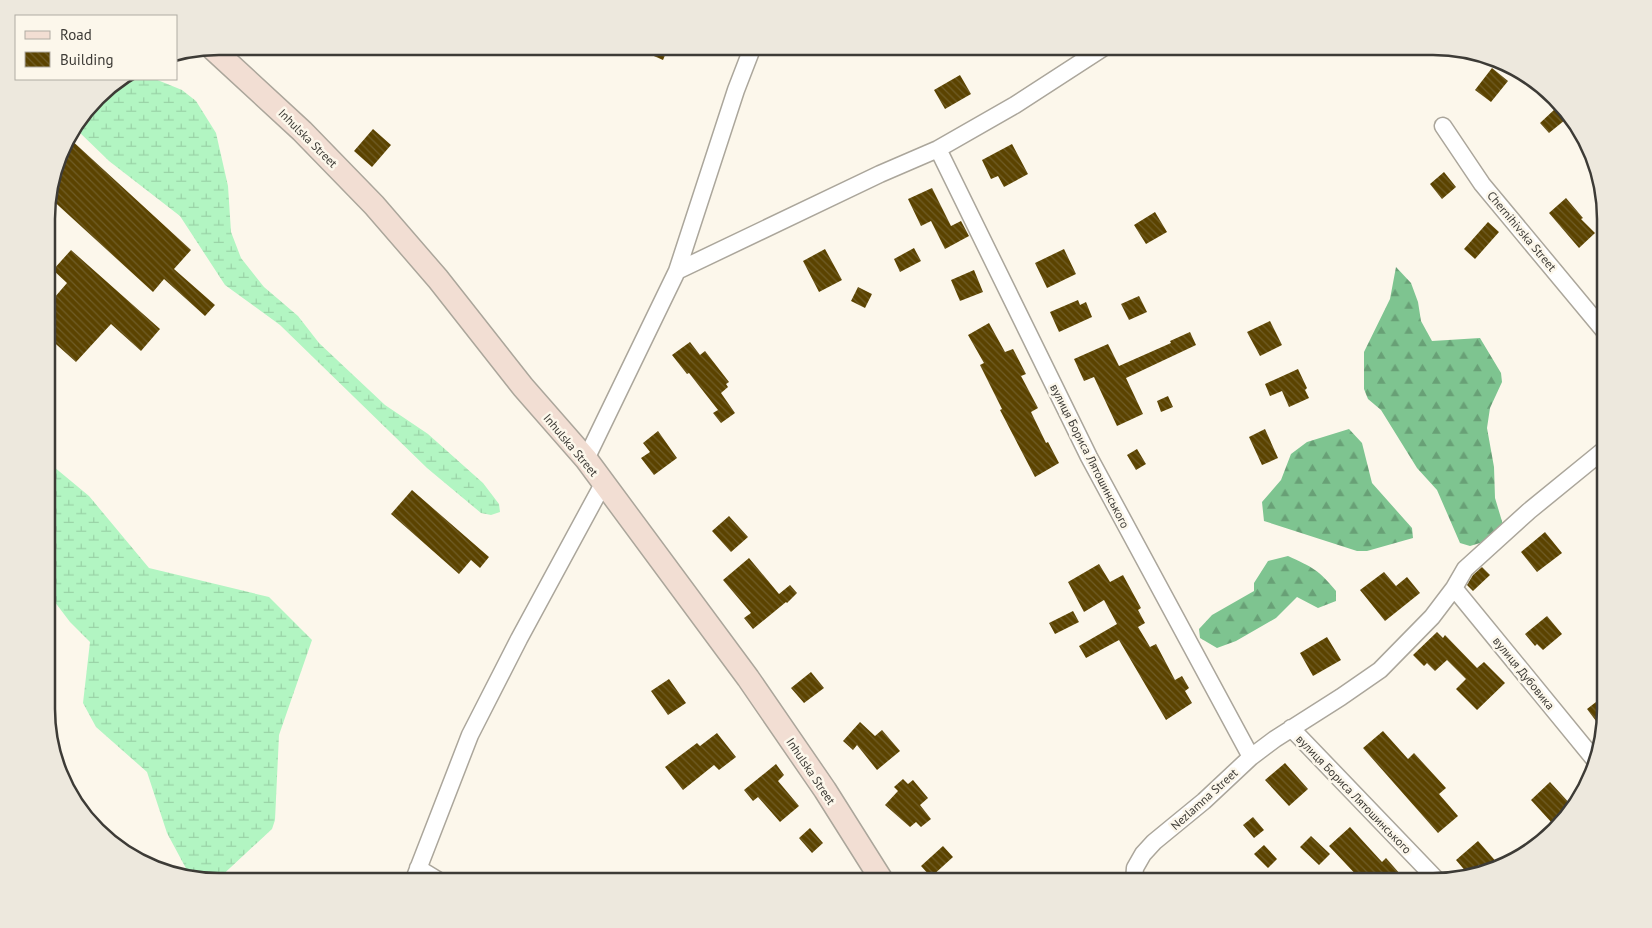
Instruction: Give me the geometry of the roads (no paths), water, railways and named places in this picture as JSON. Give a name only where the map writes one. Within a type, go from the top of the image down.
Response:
[{"type":"street","name":"Inhulska Street","points":[[220,55],[302,131],[374,205],[438,280],[523,388],[586,459],[748,678],[825,790],[877,873]]},
{"type":"street","points":[[586,459],[677,272],[736,90],[750,55]]},
{"type":"street","points":[[677,272],[880,174],[938,149],[1015,105],[1092,55]]},
{"type":"street","name":"Chernihivska Street","points":[[1443,126],[1482,184],[1597,322]]},
{"type":"street","name":"вулиця Бориса Лятошинського","points":[[938,149],[1089,457],[1251,757]]},
{"type":"street","name":"Nezlamna Street","points":[[1135,873],[1135,868],[1143,854],[1251,757],[1291,728],[1380,670],[1432,617],[1454,588],[1465,569],[1529,512],[1597,456]]},
{"type":"street","points":[[416,873],[470,736],[519,639],[603,484]]},
{"type":"street","name":"вулиця Дубовика","points":[[1454,588],[1590,754]]},
{"type":"street","name":"вулиця Бориса Лятошинського","points":[[1291,728],[1430,873]]}]
